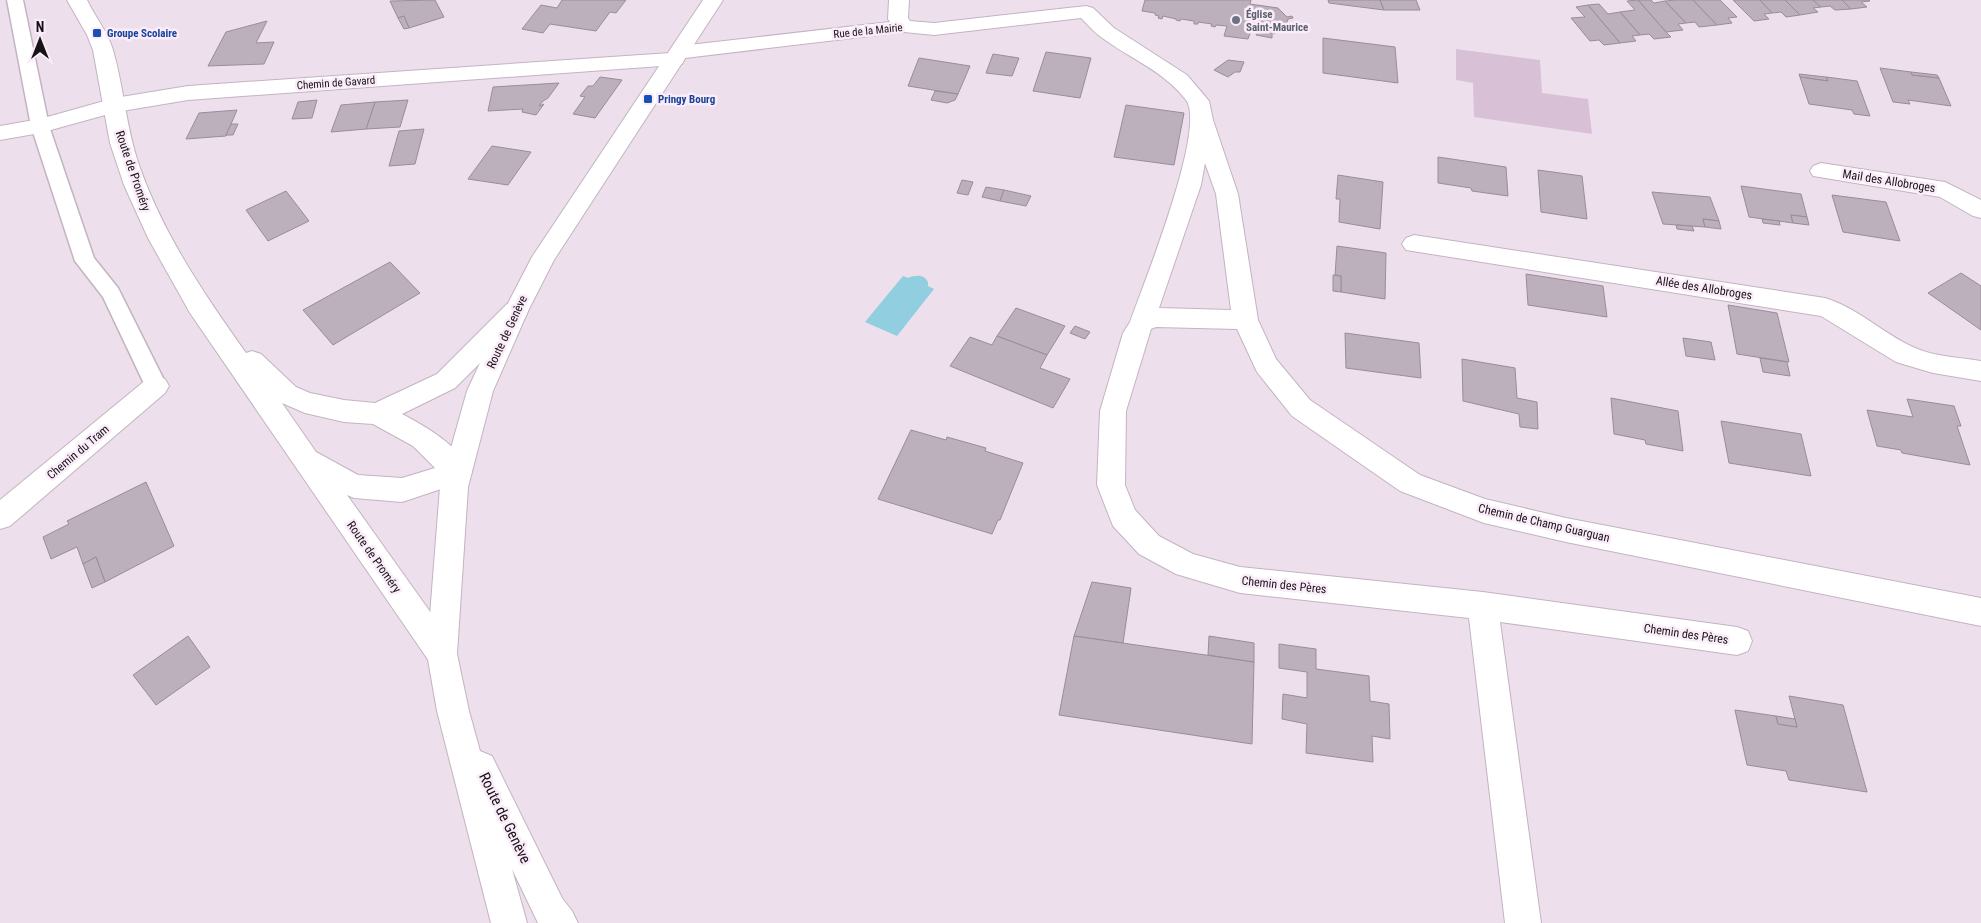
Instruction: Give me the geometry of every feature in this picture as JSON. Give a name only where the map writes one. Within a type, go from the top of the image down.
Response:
[{"type":"street","name":"Route de Proméry","points":[[77,0],[84,15],[97,33],[115,105],[116,121],[128,165],[146,212],[166,252],[199,306],[442,654]]},
{"type":"street","name":"Route de Genève","points":[[509,923],[453,711],[442,654],[454,487],[480,391],[516,311],[544,257],[678,56],[713,0]]},
{"type":"street","points":[[898,0],[898,19],[904,26]]},
{"type":"street","name":"Rue de la Mairie","points":[[678,56],[904,26],[934,29],[1092,6]]},
{"type":"street","name":"Chemin de Champ Guarguan","points":[[1092,6],[1107,32],[1140,52],[1190,89],[1198,101],[1202,120],[1227,194],[1245,320],[1266,365],[1302,408],[1410,483],[1484,511],[1566,530],[1981,612]]},
{"type":"street","name":"Chemin de Gavard","points":[[0,134],[40,126],[115,105],[188,93],[678,56]]},
{"type":"street","name":"Chemin des Pères","points":[[1202,120],[1190,185],[1142,322],[1136,333],[1113,411],[1111,484],[1123,517],[1149,545],[1186,565],[1240,580],[1483,606],[1737,641]]},
{"type":"street","name":"Mail des Allobroges","points":[[1822,171],[1945,190],[1981,210]]},
{"type":"street","name":"Allée des Allobroges","points":[[1414,244],[1825,307],[1847,317],[1905,354],[1926,361],[1981,371]]},
{"type":"street","name":"Route de Proméry","points":[[199,306],[270,380],[287,394],[305,402],[344,411],[377,414],[423,438],[458,472],[402,490],[354,486],[305,459]]},
{"type":"street","points":[[377,414],[446,380],[516,311]]},
{"type":"street","points":[[1142,322],[1154,317],[1245,320]]},
{"type":"street","name":"Chemin du Tram","points":[[0,517],[156,386]]},
{"type":"street","points":[[1483,606],[1522,923]]},
{"type":"street","name":"Route de Genève","points":[[453,711],[550,910],[560,923]]},
{"type":"lane","points":[[15,0],[40,126],[85,261],[112,293],[156,386]]},
{"type":"shaded area","points":[[1456,49],[1540,60],[1542,93],[1588,99],[1592,134],[1474,117],[1473,83],[1456,80]]},
{"type":"water","points":[[903,276],[908,278],[922,276],[928,282],[928,286],[934,289],[897,336],[865,322]]},
{"type":"building","points":[[435,0],[444,17],[409,28],[404,16],[398,18],[390,1]]},
{"type":"building","points":[[562,0],[626,0],[616,13],[610,12],[596,31],[550,24],[543,33],[522,29],[541,5],[557,8]]},
{"type":"building","name":"Église Saint-Maurice","points":[[1145,0],[1251,0],[1250,4],[1278,8],[1287,17],[1292,16],[1293,18],[1288,19],[1286,25],[1289,26],[1287,29],[1284,27],[1275,31],[1277,32],[1272,33],[1272,38],[1256,35],[1258,29],[1252,28],[1248,39],[1224,36],[1227,26],[1216,25],[1215,27],[1211,26],[1212,24],[1198,22],[1198,24],[1194,24],[1194,21],[1181,19],[1180,21],[1163,16],[1162,19],[1158,18],[1159,16],[1155,15],[1155,13],[1142,11]]},
{"type":"building","points":[[1328,0],[1380,0],[1384,10],[1329,3]]},
{"type":"building","points":[[1380,0],[1416,0],[1420,10],[1384,10]]},
{"type":"building","points":[[1638,0],[1651,0],[1654,3],[1665,1],[1686,23],[1678,24],[1683,30],[1666,32]]},
{"type":"building","points":[[1638,0],[1671,37],[1654,39],[1649,34],[1640,35],[1620,12],[1635,10],[1627,1]]},
{"type":"building","points":[[1693,0],[1717,25],[1699,27],[1695,22],[1686,23],[1665,1]]},
{"type":"building","points":[[1693,0],[1720,0],[1737,17],[1728,18],[1732,23],[1717,25]]},
{"type":"building","points":[[1733,0],[1760,0],[1772,13],[1764,14],[1769,19],[1754,21]]},
{"type":"building","points":[[1760,0],[1785,0],[1800,15],[1786,17],[1781,12],[1772,13]]},
{"type":"building","points":[[1785,0],[1813,0],[1821,7],[1813,8],[1818,12],[1800,15]]},
{"type":"building","points":[[1813,0],[1842,0],[1851,9],[1835,10],[1830,6],[1821,7]]},
{"type":"building","points":[[1842,0],[1870,1],[1861,2],[1867,7],[1851,9]]},
{"type":"building","points":[[1599,4],[1608,14],[1620,12],[1640,35],[1632,36],[1636,41],[1620,43],[1588,5]]},
{"type":"building","points":[[1588,5],[1620,43],[1604,45],[1599,40],[1590,41],[1571,18],[1585,17],[1576,7]]},
{"type":"building","points":[[404,16],[409,28],[404,29],[398,18]]},
{"type":"building","points":[[267,21],[256,43],[274,42],[264,64],[208,66],[226,32]]},
{"type":"building","points":[[1323,38],[1395,47],[1398,83],[1323,73]]},
{"type":"building","points":[[1046,52],[1091,58],[1080,98],[1033,91]]},
{"type":"building","points":[[993,54],[1019,58],[1012,76],[986,73]]},
{"type":"building","points":[[919,58],[970,66],[958,94],[908,86]]},
{"type":"building","points":[[1228,60],[1244,62],[1240,72],[1235,72],[1228,77],[1214,70]]},
{"type":"building","points":[[1880,68],[1911,72],[1912,75],[1939,78],[1951,106],[1908,100],[1910,104],[1893,102]]},
{"type":"building","points":[[1911,72],[1937,75],[1939,78],[1912,75]]},
{"type":"building","points":[[1799,74],[1826,77],[1828,81],[1800,77]]},
{"type":"building","points":[[600,77],[622,80],[595,118],[573,114],[585,97],[580,96],[588,86],[593,86]]},
{"type":"building","points":[[1800,77],[1828,81],[1826,77],[1857,81],[1870,116],[1854,114],[1852,110],[1809,104]]},
{"type":"building","points":[[559,83],[548,98],[539,106],[544,104],[536,115],[522,112],[523,109],[488,111],[493,87]]},
{"type":"building","points":[[935,91],[958,94],[955,100],[947,103],[931,100]]},
{"type":"building","points":[[317,100],[312,118],[292,119],[298,102]]},
{"type":"building","points":[[408,100],[400,127],[366,129],[375,102]]},
{"type":"building","points":[[375,102],[366,129],[331,132],[341,105]]},
{"type":"building","points":[[1126,105],[1184,113],[1174,165],[1114,157]]},
{"type":"building","points":[[237,110],[226,136],[186,139],[199,113]]},
{"type":"building","points":[[231,124],[238,124],[233,135],[226,135]]},
{"type":"building","points":[[424,129],[415,164],[389,166],[399,131]]},
{"type":"building","points":[[492,146],[531,152],[508,185],[468,179]]},
{"type":"building","points":[[1438,157],[1506,167],[1508,196],[1472,191],[1471,188],[1438,183]]},
{"type":"building","points":[[1538,170],[1582,176],[1587,219],[1541,212]]},
{"type":"building","points":[[1338,175],[1383,182],[1380,229],[1339,222],[1340,199],[1336,199]]},
{"type":"building","points":[[962,180],[973,182],[968,195],[957,193]]},
{"type":"building","points":[[1741,186],[1801,194],[1807,217],[1791,215],[1793,223],[1749,217]]},
{"type":"building","points":[[986,187],[1004,190],[1000,201],[982,197]]},
{"type":"building","points":[[1004,190],[1031,196],[1026,206],[1000,201]]},
{"type":"building","points":[[286,191],[309,221],[268,241],[246,210]]},
{"type":"building","points":[[1652,192],[1710,197],[1719,221],[1703,219],[1705,227],[1663,224]]},
{"type":"building","points":[[1832,195],[1886,202],[1900,241],[1843,232]]},
{"type":"building","points":[[1791,215],[1807,217],[1809,225],[1793,223]]},
{"type":"building","points":[[1703,219],[1719,221],[1721,229],[1705,227]]},
{"type":"building","points":[[1762,219],[1779,221],[1780,225],[1763,223]]},
{"type":"building","points":[[1676,225],[1692,226],[1694,231],[1677,229]]},
{"type":"building","points":[[1337,246],[1386,253],[1385,299],[1341,292],[1341,276],[1335,275]]},
{"type":"building","points":[[390,262],[420,293],[333,345],[303,310]]},
{"type":"building","points":[[1961,273],[1981,286],[1981,330],[1928,293]]},
{"type":"building","points":[[1526,274],[1603,286],[1607,317],[1528,305]]},
{"type":"building","points":[[1333,275],[1341,276],[1341,292],[1333,291]]},
{"type":"building","points":[[1728,305],[1777,313],[1789,362],[1737,354]]},
{"type":"building","points":[[1016,308],[1065,326],[1047,355],[997,336]]},
{"type":"building","points":[[1075,326],[1090,332],[1085,339],[1070,333]]},
{"type":"building","points":[[1345,333],[1419,343],[1421,378],[1346,368]]},
{"type":"building","points":[[997,336],[1047,355],[1040,368],[1070,379],[1053,408],[950,366],[970,337],[992,345]]},
{"type":"building","points":[[1683,338],[1711,342],[1715,360],[1686,356]]},
{"type":"building","points":[[1760,358],[1787,362],[1790,376],[1763,372]]},
{"type":"building","points":[[1462,359],[1515,368],[1517,398],[1537,402],[1538,429],[1520,427],[1519,414],[1463,401]]},
{"type":"building","points":[[1611,398],[1678,411],[1683,451],[1646,444],[1645,440],[1614,434]]},
{"type":"building","points":[[1907,399],[1954,406],[1961,426],[1957,426],[1970,465],[1902,453],[1901,450],[1877,446],[1867,410],[1913,417]]},
{"type":"building","points":[[1721,421],[1801,434],[1811,476],[1729,463]]},
{"type":"building","points":[[911,430],[946,440],[947,437],[986,448],[985,451],[1023,463],[1000,520],[998,520],[992,534],[878,499]]},
{"type":"building","points":[[146,482],[174,546],[105,582],[96,557],[83,564],[77,547],[51,559],[43,537],[69,524],[67,521]]},
{"type":"building","points":[[96,557],[105,582],[92,588],[83,564]]},
{"type":"building","points":[[1092,582],[1131,588],[1123,643],[1074,636]]},
{"type":"building","points":[[188,636],[210,667],[156,705],[133,675]]},
{"type":"building","points":[[1074,636],[1254,662],[1252,744],[1059,715]]},
{"type":"building","points":[[1209,636],[1254,643],[1254,662],[1208,655]]},
{"type":"building","points":[[1279,644],[1316,649],[1316,669],[1369,676],[1370,701],[1389,704],[1390,739],[1372,736],[1373,762],[1306,753],[1307,724],[1282,719],[1283,694],[1307,698],[1307,672],[1279,668]]},
{"type":"building","points":[[1789,696],[1843,705],[1867,792],[1789,780],[1786,771],[1747,765],[1735,710],[1776,716],[1778,724],[1797,727]]},
{"type":"building","points":[[1776,716],[1795,719],[1797,727],[1778,724]]},
{"type":"place","name":"Église Saint-Maurice","points":[[1236,20]]},
{"type":"place","name":"Groupe Scolaire","points":[[97,33]]},
{"type":"place","name":"Pringy Bourg","points":[[648,99]]}]
